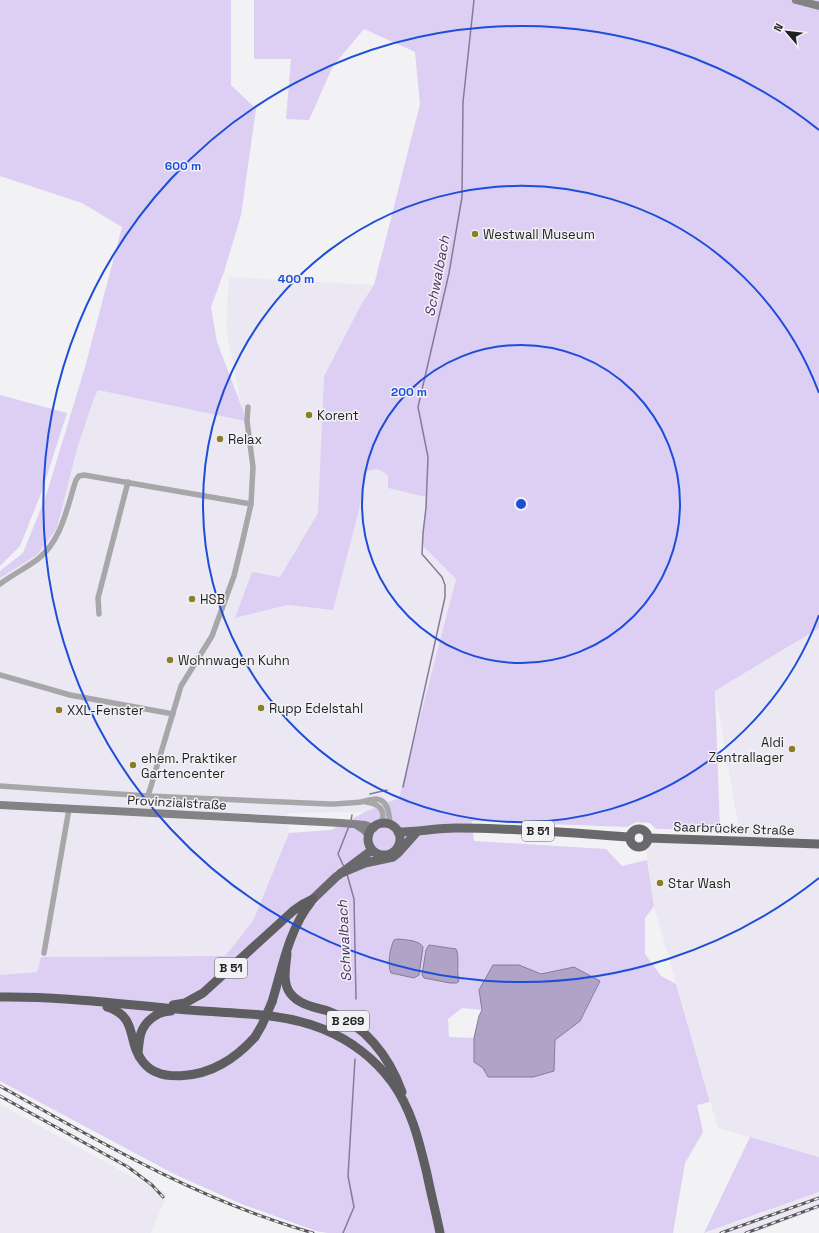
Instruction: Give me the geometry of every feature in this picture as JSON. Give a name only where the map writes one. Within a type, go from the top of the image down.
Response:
[{"type":"highway","name":"B 51","points":[[74,1000],[117,1010],[130,1026],[133,1043],[141,1060],[148,1068],[159,1074],[169,1076],[194,1074],[221,1065],[239,1053],[255,1037],[262,1025],[272,1002],[291,937],[297,922],[313,899]]},
{"type":"highway","name":"B 51","points":[[136,1005],[179,1005],[193,1000],[203,993],[293,911],[313,899]]},
{"type":"highway","name":"B 269","points":[[287,954],[285,974],[289,992],[294,998],[302,1003],[338,1016],[357,1027],[383,1053],[390,1065],[398,1080],[417,1134],[440,1233]]},
{"type":"highway","name":"B 51","points":[[0,997],[24,996],[190,1010]]},
{"type":"highway","name":"B 269","points":[[190,1010],[276,1017],[302,1022],[323,1029],[349,1042],[377,1065],[391,1082],[406,1105]]},
{"type":"highway","points":[[138,1054],[141,1033],[146,1023],[155,1016],[167,1011],[190,1010]]},
{"type":"main road","points":[[796,0],[819,6]]},
{"type":"main road","name":"Provinzialstraße","points":[[0,805],[341,823],[378,828]]},
{"type":"main road","points":[[372,850],[369,840],[378,828],[393,826],[399,837]]},
{"type":"main road","points":[[640,828],[647,833],[648,838],[644,845],[639,847],[632,844],[630,837],[634,830],[640,828]]},
{"type":"main road","name":"B 51","points":[[313,899],[338,875],[351,867],[372,850],[381,855],[386,855],[396,850],[399,837],[416,833],[441,829],[483,829],[630,837]]},
{"type":"main road","name":"B 51","points":[[351,867],[393,857],[416,833]]},
{"type":"main road","name":"Saarbrücker Straße","points":[[648,838],[819,844]]},
{"type":"street","points":[[148,796],[181,686],[212,636],[234,576],[250,504],[254,467],[247,421],[248,407]]},
{"type":"street","points":[[0,584],[47,552],[59,531],[76,480],[79,476],[84,475],[128,482],[250,504]]},
{"type":"street","points":[[99,614],[98,598],[128,482]]},
{"type":"street","points":[[0,675],[78,696],[173,714]]},
{"type":"street","points":[[0,786],[148,796],[329,804],[371,802],[378,805],[383,811],[383,818],[378,828]]},
{"type":"street","points":[[364,802],[376,799],[383,802],[388,811],[378,828]]},
{"type":"street","points":[[44,953],[69,809]]},
{"type":"shaded area","points":[[0,0],[231,0],[231,85],[256,109],[241,215],[224,272],[211,307],[217,342],[244,413],[245,421],[98,390],[77,449],[57,528],[37,555],[0,578],[0,571],[23,553],[46,496],[85,367],[122,227],[82,203],[0,176]]},
{"type":"shaded area","points":[[254,0],[819,0],[819,628],[715,691],[720,830],[656,829],[650,823],[636,822],[627,827],[472,821],[474,841],[606,849],[622,866],[647,860],[654,906],[645,918],[645,954],[661,976],[676,984],[710,1102],[697,1105],[703,1132],[685,1163],[673,1233],[328,1233],[316,1231],[244,1205],[176,1175],[0,1081],[0,975],[37,972],[41,957],[225,956],[253,921],[289,833],[331,830],[365,812],[399,798],[456,579],[422,545],[426,497],[388,488],[388,476],[379,470],[367,471],[358,514],[333,610],[288,605],[235,618],[252,572],[280,577],[318,513],[324,376],[362,303],[374,285],[420,104],[415,52],[364,29],[333,66],[309,120],[286,119],[291,59],[254,59]],"holes":[[[519,965],[541,974],[574,967],[580,1021],[555,1040],[474,1062],[474,1038],[449,1037],[448,1019],[462,1008],[482,1010],[479,990]]]},
{"type":"shaded area","points":[[229,277],[374,285],[362,303],[324,376],[318,513],[280,577],[236,618],[288,605],[333,609],[358,514],[367,470],[375,468],[382,470],[388,477],[388,488],[426,497],[422,545],[456,579],[399,798],[365,812],[288,813],[289,833],[253,921],[225,956],[42,957],[37,972],[0,975],[0,578],[37,555],[57,528],[77,449],[98,390],[244,420],[226,328]]},
{"type":"shaded area","points":[[0,395],[67,413],[42,491],[20,546],[0,566]]},
{"type":"shaded area","points":[[819,628],[819,1157],[718,1128],[654,906],[646,850],[654,842],[742,847],[715,691]]},
{"type":"shaded area","points":[[398,939],[419,943],[423,947],[419,975],[414,978],[391,973],[389,961],[391,947],[394,940]]},
{"type":"shaded area","points":[[429,945],[456,949],[458,956],[459,981],[457,983],[424,978],[422,975],[426,950]]},
{"type":"shaded area","points":[[493,965],[519,965],[541,974],[574,967],[600,981],[580,1021],[555,1040],[554,1071],[533,1077],[488,1077],[483,1068],[474,1062],[474,1038],[479,1016],[482,1010],[479,990]]},
{"type":"shaded area","points":[[0,1104],[125,1173],[167,1194],[151,1233],[0,1233]]},
{"type":"shaded area","points":[[750,1137],[819,1157],[819,1192],[704,1233]]},
{"type":"shaded area","points":[[819,1192],[819,1209],[754,1233],[707,1233]]},
{"type":"waterway","name":"Schwalbach","points":[[403,787],[445,597],[445,585],[442,577],[422,554],[428,457],[418,407],[449,273],[462,197],[463,102],[474,0]]},
{"type":"waterway","points":[[370,794],[387,790]]},
{"type":"waterway","name":"Schwalbach","points":[[351,820],[352,815]]},
{"type":"waterway","name":"Schwalbach","points":[[344,867],[338,854],[349,826]]},
{"type":"waterway","name":"Schwalbach","points":[[347,874],[354,899],[356,999]]},
{"type":"waterway","name":"Schwalbach","points":[[343,1233],[354,1207],[348,1176],[355,1059]]},
{"type":"railway","points":[[0,1086],[76,1129],[152,1169],[231,1205],[313,1233]]},
{"type":"railway","points":[[0,1096],[128,1167],[152,1185],[163,1197]]},
{"type":"railway","points":[[721,1233],[819,1198]]},
{"type":"railway","points":[[746,1233],[819,1206]]},
{"type":"place","name":"Westwall Museum","points":[[475,234]]},
{"type":"place","name":"Korent","points":[[309,415]]},
{"type":"place","name":"Relax","points":[[220,439]]},
{"type":"place","name":"HSB","points":[[192,599]]},
{"type":"place","name":"Wohnwagen Kuhn","points":[[170,660]]},
{"type":"place","name":"Rupp Edelstahl","points":[[261,708]]},
{"type":"place","name":"XXL-Fenster","points":[[59,710]]},
{"type":"place","name":"Aldi Zentrallager","points":[[792,749]]},
{"type":"place","name":"ehem. Praktiker Gartencenter","points":[[133,765]]},
{"type":"place","name":"Star Wash","points":[[660,883]]}]
